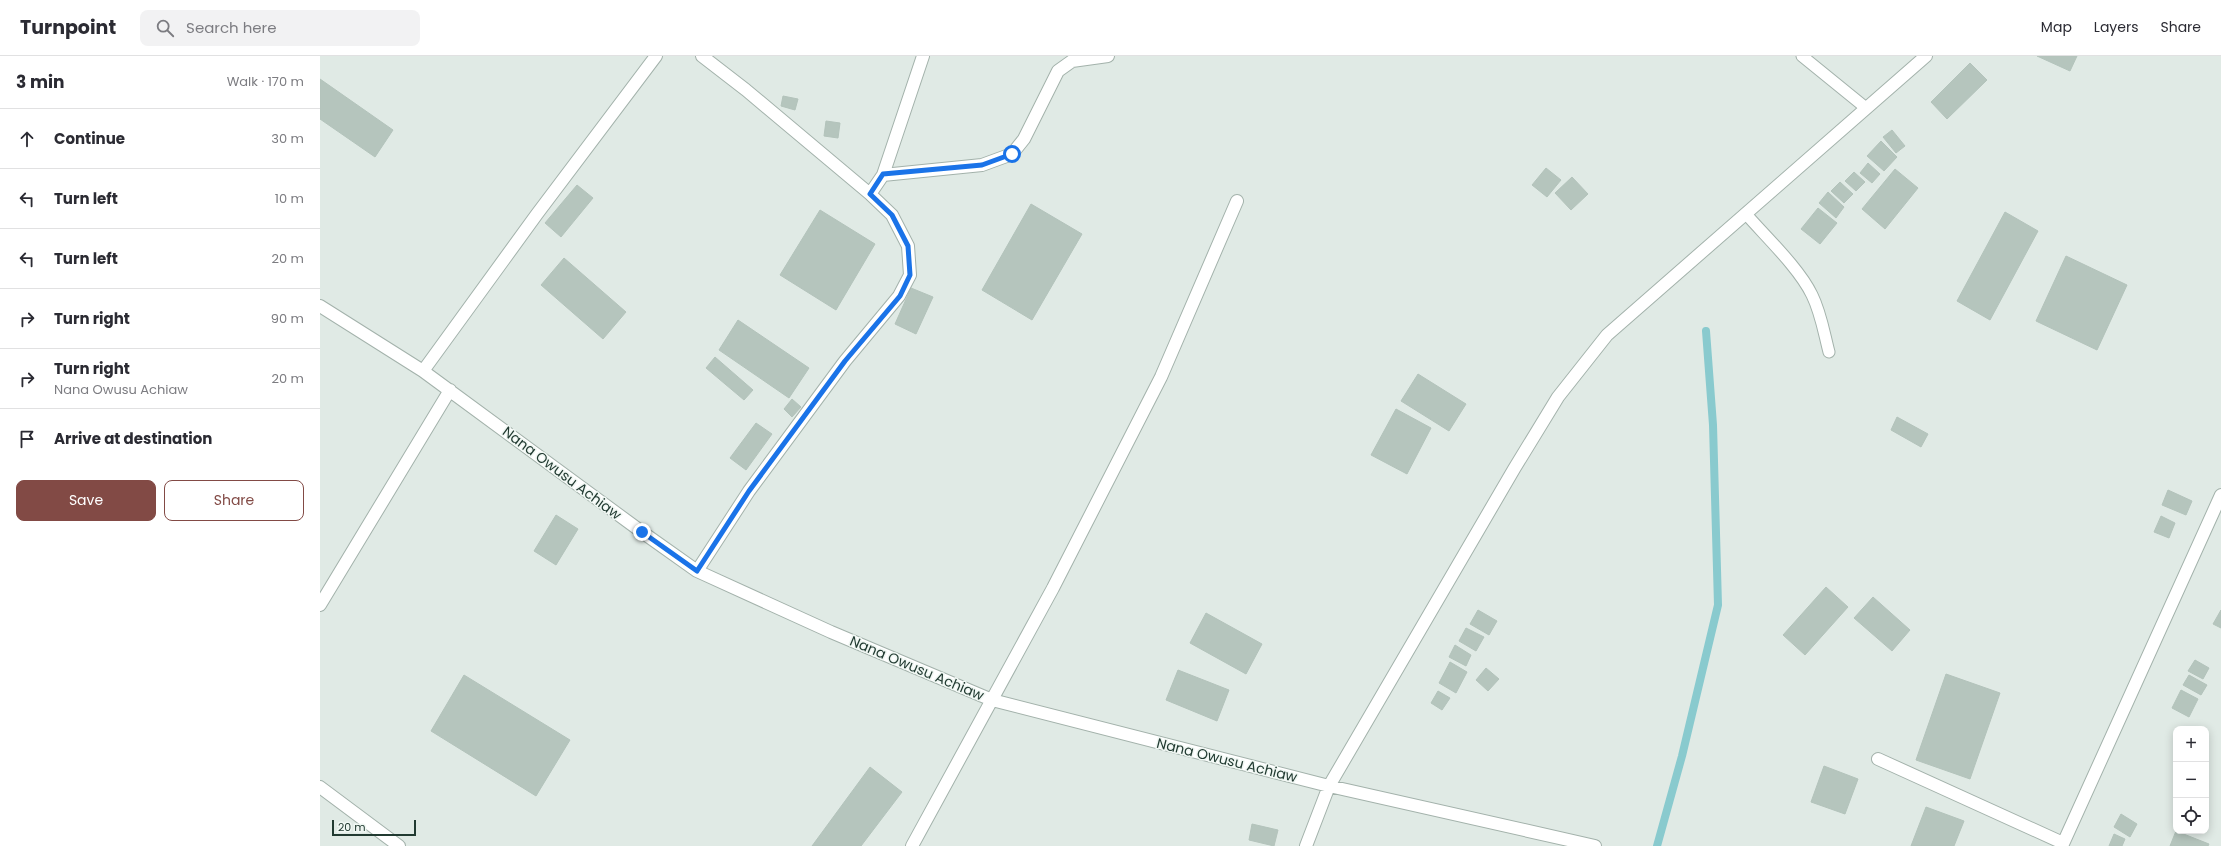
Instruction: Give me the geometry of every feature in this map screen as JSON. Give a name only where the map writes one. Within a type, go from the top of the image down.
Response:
[{"type":"street","points":[[423,371],[537,214],[656,56]]},
{"type":"street","points":[[697,571],[749,491],[845,361],[900,296],[910,275],[908,246],[892,215],[870,194],[746,90],[702,56]]},
{"type":"street","points":[[870,194],[883,174],[924,56]]},
{"type":"street","points":[[883,174],[982,165],[1012,154],[1024,139],[1058,72],[1072,61],[1108,56]]},
{"type":"street","points":[[1306,846],[1329,786],[1510,476],[1558,397],[1607,335],[1926,56]]},
{"type":"street","points":[[912,846],[1054,588],[1162,377],[1237,201]]},
{"type":"street","name":"Nana Owusu Achiaw","points":[[320,306],[423,371],[697,571],[831,632],[992,700],[1329,786],[1595,846]]},
{"type":"street","points":[[320,605],[450,390]]},
{"type":"street","points":[[1878,759],[2062,844],[2221,495]]},
{"type":"street","points":[[320,787],[399,846]]},
{"type":"lane","points":[[1802,56],[1866,108]]},
{"type":"lane","points":[[1746,214],[1802,279],[1812,295],[1821,318],[1829,352]]},
{"type":"building","points":[[2037,56],[2077,56],[2070,71]]},
{"type":"building","points":[[1970,63],[1987,80],[1947,119],[1931,102]]},
{"type":"building","points":[[320,79],[393,130],[375,157],[320,119]]},
{"type":"building","points":[[783,96],[798,99],[795,110],[781,106]]},
{"type":"building","points":[[826,121],[840,123],[838,138],[824,136]]},
{"type":"building","points":[[1892,130],[1905,146],[1896,153],[1883,137]]},
{"type":"building","points":[[1881,141],[1897,157],[1884,171],[1867,156]]},
{"type":"building","points":[[1868,163],[1880,174],[1872,183],[1860,173]]},
{"type":"building","points":[[1546,168],[1561,180],[1547,197],[1532,185]]},
{"type":"building","points":[[1895,169],[1918,188],[1885,229],[1862,209]]},
{"type":"building","points":[[1854,172],[1865,182],[1856,191],[1845,181]]},
{"type":"building","points":[[1572,177],[1588,194],[1571,210],[1555,193]]},
{"type":"building","points":[[1840,182],[1853,194],[1844,203],[1831,191]]},
{"type":"building","points":[[577,185],[593,198],[561,237],[545,223]]},
{"type":"building","points":[[1828,192],[1844,207],[1836,218],[1819,203]]},
{"type":"building","points":[[1031,204],[1082,234],[1032,320],[982,290]]},
{"type":"building","points":[[1818,208],[1837,223],[1820,244],[1801,229]]},
{"type":"building","points":[[820,210],[875,244],[836,310],[780,275]]},
{"type":"building","points":[[2005,212],[2038,231],[1990,320],[1957,301]]},
{"type":"building","points":[[2066,256],[2127,285],[2097,350],[2036,321]]},
{"type":"building","points":[[564,258],[626,312],[603,339],[541,285]]},
{"type":"building","points":[[911,288],[933,297],[916,334],[895,324]]},
{"type":"building","points":[[738,320],[809,368],[789,398],[719,350]]},
{"type":"building","points":[[715,357],[753,390],[744,400],[706,368]]},
{"type":"building","points":[[1418,374],[1466,404],[1449,431],[1401,401]]},
{"type":"building","points":[[792,399],[801,407],[792,417],[784,409]]},
{"type":"building","points":[[1396,409],[1431,428],[1407,474],[1371,455]]},
{"type":"building","points":[[1897,417],[1928,434],[1921,447],[1891,430]]},
{"type":"building","points":[[756,423],[772,434],[746,470],[730,458]]},
{"type":"building","points":[[2168,490],[2192,501],[2186,515],[2162,505]]},
{"type":"building","points":[[556,515],[578,529],[556,565],[534,551]]},
{"type":"building","points":[[2161,516],[2175,523],[2169,538],[2154,532]]},
{"type":"building","points":[[1826,587],[1848,607],[1805,655],[1783,635]]},
{"type":"building","points":[[1873,597],[1910,630],[1892,651],[1854,618]]},
{"type":"building","points":[[1478,610],[1497,621],[1489,635],[1470,624]]},
{"type":"building","points":[[2221,610],[2221,628],[2213,624]]},
{"type":"building","points":[[1206,613],[1262,644],[1246,674],[1190,643]]},
{"type":"building","points":[[1466,628],[1484,637],[1476,651],[1459,641]]},
{"type":"building","points":[[1455,645],[1471,655],[1466,666],[1449,657]]},
{"type":"building","points":[[2195,660],[2209,668],[2203,679],[2188,671]]},
{"type":"building","points":[[1450,662],[1467,672],[1456,693],[1439,683]]},
{"type":"building","points":[[1486,668],[1499,679],[1488,691],[1476,680]]},
{"type":"building","points":[[1178,670],[1229,690],[1217,721],[1166,700]]},
{"type":"building","points":[[1946,674],[2000,693],[1970,779],[1916,760]]},
{"type":"building","points":[[464,675],[570,740],[536,796],[431,731]]},
{"type":"building","points":[[2189,675],[2207,685],[2201,695],[2183,685]]},
{"type":"building","points":[[2181,690],[2198,699],[2189,717],[2172,708]]},
{"type":"building","points":[[1438,691],[1450,698],[1442,710],[1431,703]]},
{"type":"building","points":[[1824,766],[1858,779],[1845,814],[1811,802]]},
{"type":"building","points":[[870,767],[902,792],[861,846],[812,846]]},
{"type":"building","points":[[1926,807],[1964,821],[1954,846],[1911,846]]},
{"type":"building","points":[[2121,814],[2137,824],[2130,837],[2114,827]]},
{"type":"building","points":[[1252,824],[1278,830],[1274,846],[1249,840]]},
{"type":"building","points":[[2114,834],[2125,839],[2122,846],[2109,846]]},
{"type":"building","points":[[2175,834],[2184,834],[2209,844],[2208,846],[2170,846]]},
{"type":"waterway","points":[[1657,846],[1682,756],[1718,605],[1713,425],[1706,331]]},
{"type":"route","points":[[642,532],[697,571],[749,491],[845,361],[900,296],[910,275],[908,246],[892,215],[870,194],[883,174],[982,165],[1012,154]]}]
